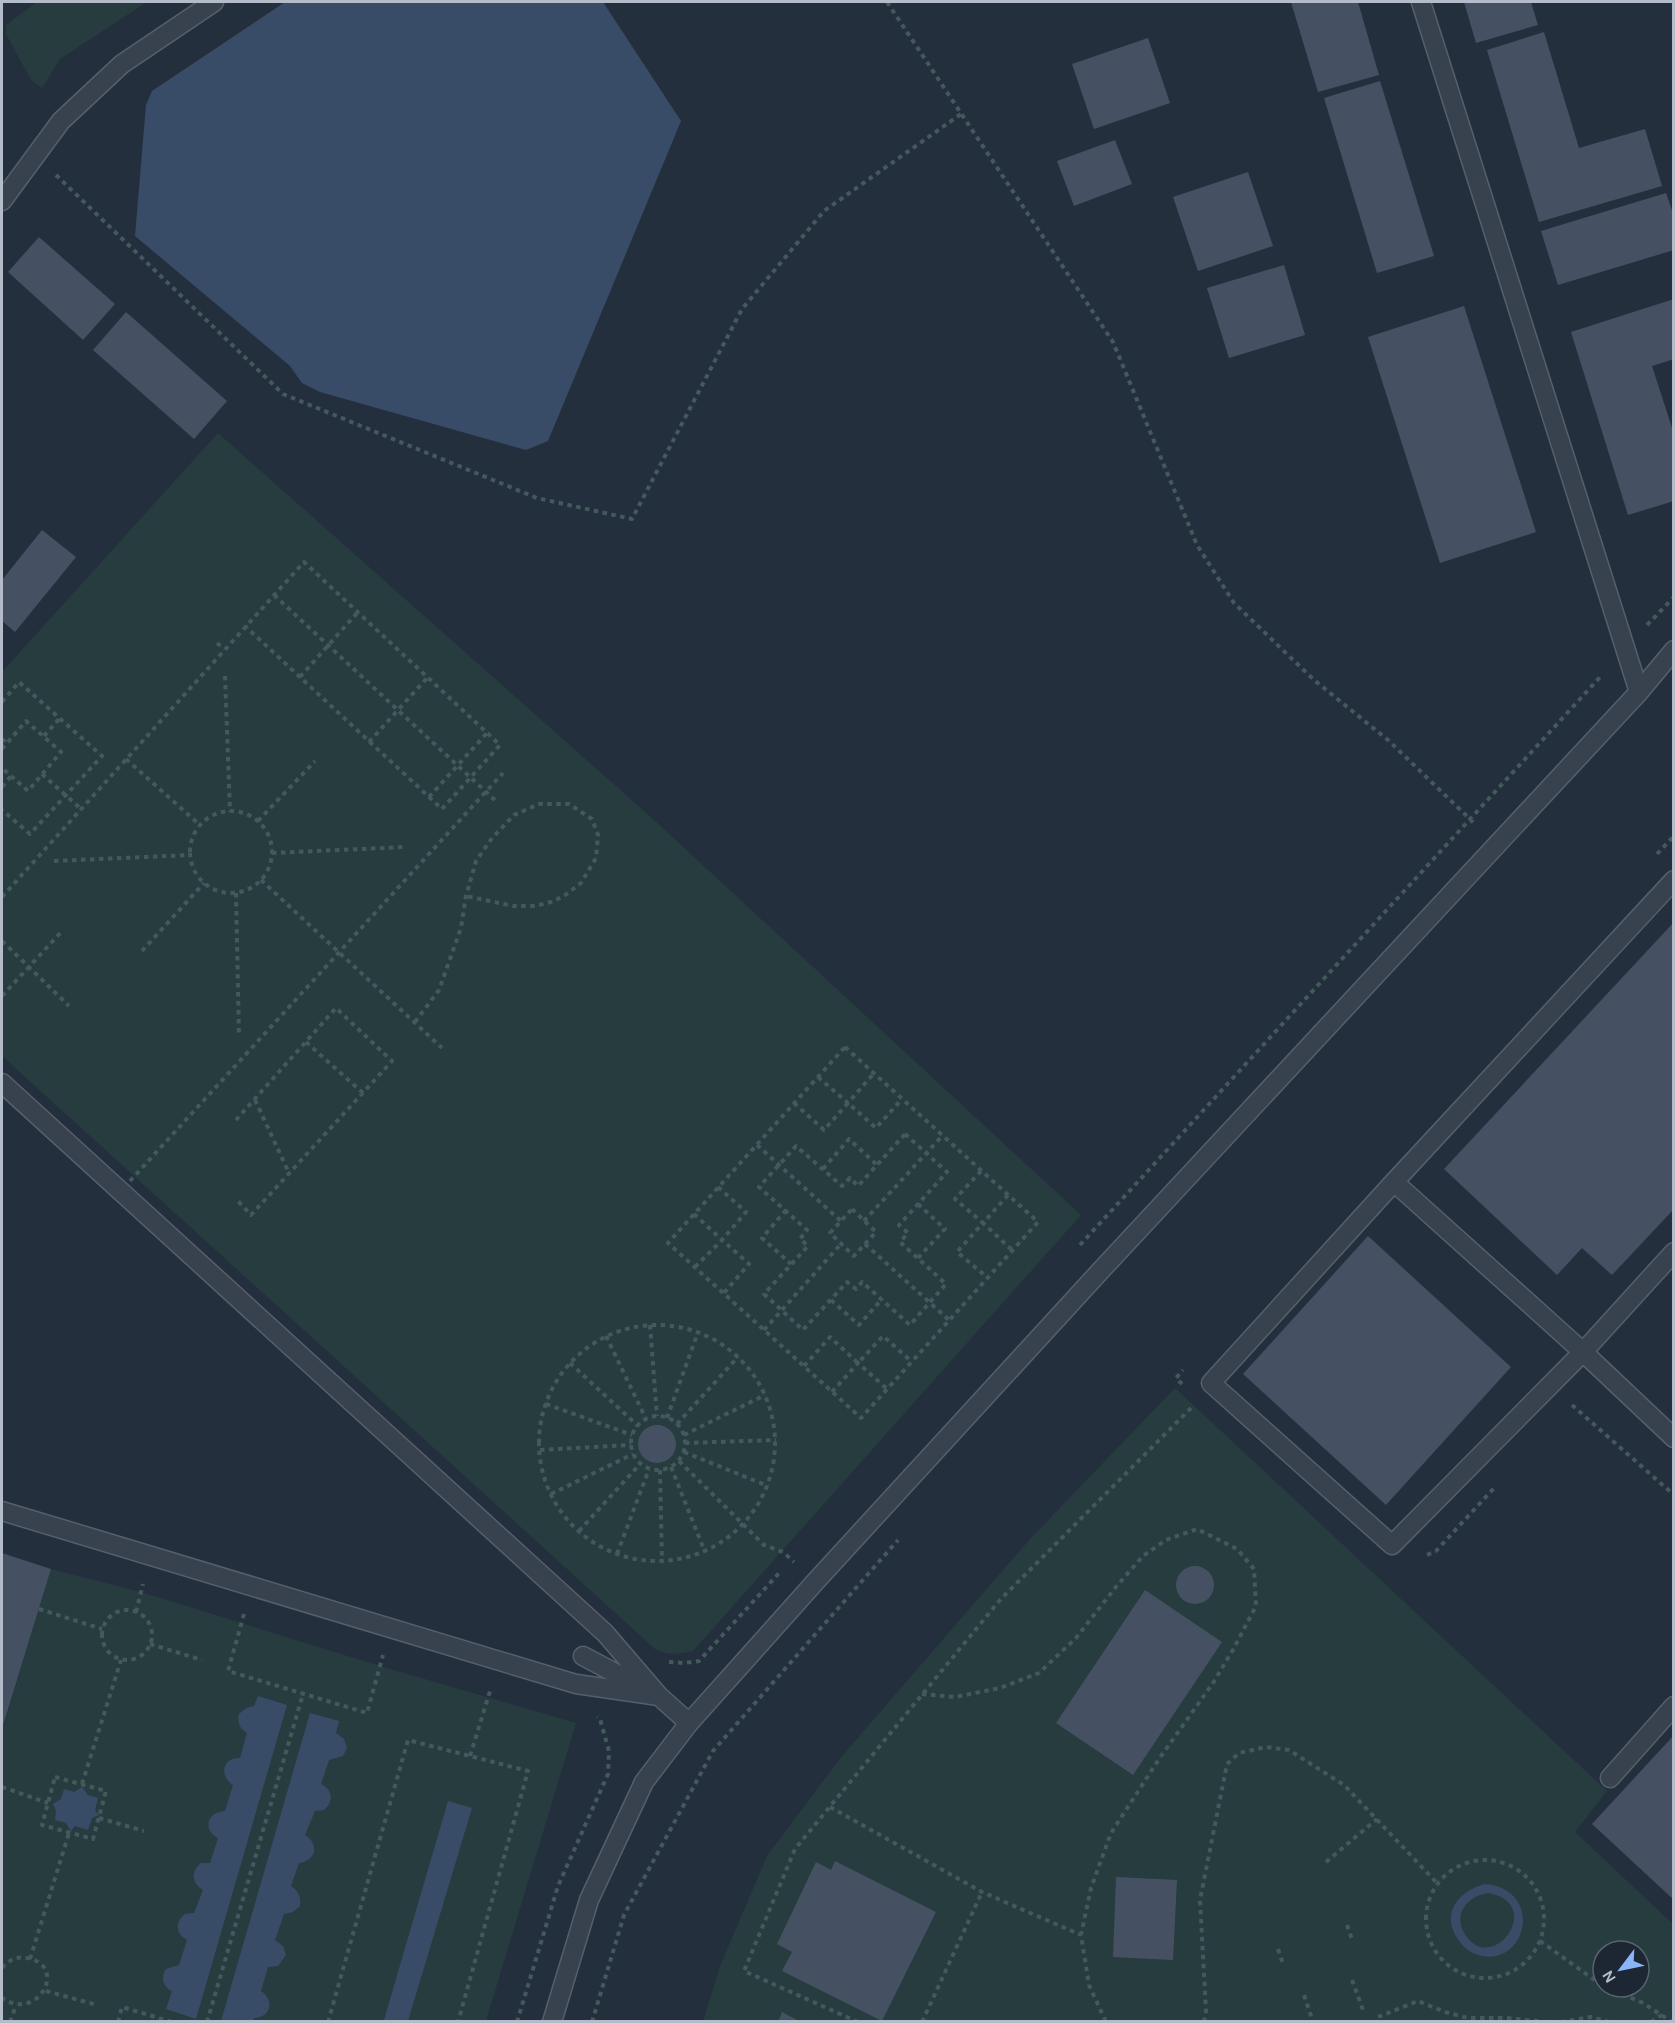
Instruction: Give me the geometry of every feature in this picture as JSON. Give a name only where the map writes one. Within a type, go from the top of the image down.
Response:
[{"type":"lane","points":[[2,201],[61,122],[122,64],[214,2]]},
{"type":"lane","points":[[1421,2],[1639,692]]},
{"type":"lane","points":[[552,2022],[589,1900],[644,1782],[689,1723],[1096,1276],[1639,692],[1674,650]]},
{"type":"lane","points":[[1674,880],[1211,1383],[1392,1545],[1582,1352],[1674,1252]]},
{"type":"lane","points":[[2,1083],[605,1633],[659,1696],[689,1723]]},
{"type":"lane","points":[[1394,1182],[1674,1438]]},
{"type":"lane","points":[[2,1511],[576,1684],[659,1696]]},
{"type":"lane","points":[[583,1656],[659,1696]]},
{"type":"lane","points":[[1610,1778],[1674,1706]]},
{"type":"path","points":[[887,2],[1113,342],[1197,545],[1234,603],[1314,680],[1388,740],[1496,845]]},
{"type":"path","points":[[36,156],[283,394],[537,498],[632,519],[742,309],[824,211],[961,114]]},
{"type":"path","points":[[2,897],[224,649],[245,626],[274,595],[304,562],[500,745],[442,809],[245,626]]},
{"type":"path","points":[[274,595],[498,803]]},
{"type":"path","points":[[1074,1251],[1674,597]]},
{"type":"path","points":[[300,677],[358,612]]},
{"type":"path","points":[[217,643],[224,649]]},
{"type":"path","points":[[225,676],[230,812]]},
{"type":"path","points":[[369,742],[428,677]]},
{"type":"path","points":[[2,702],[19,682],[102,756],[30,834],[2,810]]},
{"type":"path","points":[[44,736],[60,718]]},
{"type":"path","points":[[2,749],[27,721],[61,752],[28,791],[2,768]]},
{"type":"path","points":[[429,797],[488,733]]},
{"type":"path","points":[[2,739],[7,744]]},
{"type":"path","points":[[126,759],[200,825]]},
{"type":"path","points":[[258,821],[315,761]]},
{"type":"path","points":[[130,1181],[503,773]]},
{"type":"path","points":[[42,774],[81,809]]},
{"type":"path","points":[[2,787],[11,776]]},
{"type":"path","points":[[414,1022],[439,990],[461,928],[466,896],[476,861],[492,838],[514,815],[539,804],[569,804],[592,819],[598,835],[596,858],[581,883],[564,896],[543,904],[524,906],[513,906],[466,896]]},
{"type":"path","points":[[230,812],[250,815],[258,821],[271,842],[272,854],[267,872],[261,880],[246,891],[236,893],[214,890],[204,883],[192,866],[190,855],[194,834],[200,825],[219,813],[230,812]]},
{"type":"path","points":[[1649,863],[1674,836]]},
{"type":"path","points":[[272,854],[405,847]]},
{"type":"path","points":[[54,861],[190,855]]},
{"type":"path","points":[[261,880],[442,1048]]},
{"type":"path","points":[[141,951],[204,883]]},
{"type":"path","points":[[236,893],[239,1037]]},
{"type":"path","points":[[2,996],[63,930]]},
{"type":"path","points":[[2,941],[69,1005]]},
{"type":"path","points":[[236,1120],[336,1008],[392,1061],[251,1215],[238,1201]]},
{"type":"path","points":[[306,1042],[363,1093]]},
{"type":"path","points":[[845,1047],[1038,1222],[861,1418],[668,1243],[818,1077],[845,1047]]},
{"type":"path","points":[[794,1103],[824,1130],[874,1073]]},
{"type":"path","points":[[818,1077],[876,1128],[902,1099]]},
{"type":"path","points":[[255,1100],[289,1173]]},
{"type":"path","points":[[905,1134],[947,1172],[899,1225],[908,1233],[900,1242],[946,1284],[910,1324],[862,1282],[855,1288],[847,1282],[803,1330],[764,1294],[808,1246],[800,1239],[807,1230],[759,1187],[796,1146],[842,1186],[850,1178],[858,1186],[877,1165],[905,1134]]},
{"type":"path","points":[[864,1221],[943,1135]]},
{"type":"path","points":[[823,1169],[849,1139],[877,1165]]},
{"type":"path","points":[[757,1145],[841,1221]]},
{"type":"path","points":[[981,1171],[955,1199],[1013,1251]]},
{"type":"path","points":[[695,1268],[746,1212],[718,1187]]},
{"type":"path","points":[[988,1278],[957,1252],[1008,1195]]},
{"type":"path","points":[[918,1204],[945,1229],[918,1258]]},
{"type":"path","points":[[852,1209],[876,1232],[854,1256],[830,1233],[841,1221],[852,1209]]},
{"type":"path","points":[[786,1210],[762,1238],[791,1264]]},
{"type":"path","points":[[694,1214],[749,1264],[723,1294]]},
{"type":"path","points":[[764,1330],[842,1244]]},
{"type":"path","points":[[865,1244],[949,1320]]},
{"type":"path","points":[[831,1300],[859,1325],[882,1299]]},
{"type":"path","points":[[650,1325],[657,1416]]},
{"type":"path","points":[[650,1325],[675,1326],[698,1332],[719,1343],[738,1357],[754,1375],[765,1395],[773,1418],[776,1440],[774,1464],[768,1486],[757,1507],[743,1526],[725,1540],[705,1552],[684,1559],[639,1560],[597,1545],[563,1514],[551,1494],[543,1472],[540,1427],[546,1404],[556,1382],[570,1363],[587,1348],[606,1336],[627,1328],[650,1325]]},
{"type":"path","points":[[667,1418],[698,1332]]},
{"type":"path","points":[[606,1336],[646,1419]]},
{"type":"path","points":[[832,1392],[883,1336],[912,1362]]},
{"type":"path","points":[[804,1366],[830,1337],[887,1389]]},
{"type":"path","points":[[677,1424],[738,1357]]},
{"type":"path","points":[[570,1363],[638,1426]]},
{"type":"path","points":[[1184,1369],[1176,1378],[1198,1399]]},
{"type":"path","points":[[858,2022],[744,1971],[795,1850],[1000,1600],[1198,1399],[1211,1383]]},
{"type":"path","points":[[684,1435],[765,1395]]},
{"type":"path","points":[[546,1404],[632,1435]]},
{"type":"path","points":[[1565,1413],[1573,1404],[1674,1495]]},
{"type":"path","points":[[657,1416],[667,1418],[677,1424],[684,1435],[684,1452],[671,1467],[660,1470],[649,1469],[640,1464],[633,1454],[632,1435],[646,1419],[657,1416]]},
{"type":"path","points":[[685,1443],[776,1440]]},
{"type":"path","points":[[540,1450],[632,1445]]},
{"type":"path","points":[[684,1452],[768,1486]]},
{"type":"path","points":[[551,1494],[633,1454]]},
{"type":"path","points":[[678,1461],[764,1545]]},
{"type":"path","points":[[579,1531],[640,1464]]},
{"type":"path","points":[[671,1467],[705,1552]]},
{"type":"path","points":[[617,1554],[649,1469]]},
{"type":"path","points":[[660,1470],[662,1561]]},
{"type":"path","points":[[1425,1556],[1436,1551],[1500,1482]]},
{"type":"path","points":[[922,1695],[955,1697],[1000,1688],[1039,1673],[1076,1638],[1143,1556],[1166,1540],[1197,1529],[1237,1549],[1254,1569],[1256,1606],[1213,1683],[1159,1759],[1111,1833],[1091,1888],[1081,1935],[1089,1985],[1106,2022]]},
{"type":"path","points":[[592,2022],[624,1915],[713,1751],[900,1538]]},
{"type":"path","points":[[667,1662],[699,1661],[800,1551]]},
{"type":"path","points":[[251,1586],[228,1671],[303,1694],[367,1713],[390,1628]]},
{"type":"path","points":[[39,1609],[102,1629]]},
{"type":"path","points":[[119,1611],[136,1612],[148,1622],[151,1630],[150,1644],[141,1656],[134,1660],[121,1660],[107,1652],[103,1644],[102,1629],[111,1615],[119,1611]]},
{"type":"path","points":[[150,1644],[202,1659]]},
{"type":"path","points":[[82,1784],[121,1660]]},
{"type":"path","points":[[470,1756],[498,1660]]},
{"type":"path","points":[[207,2022],[303,1694]]},
{"type":"path","points":[[517,2022],[558,1886],[608,1774],[609,1752],[600,1719],[591,1713]]},
{"type":"path","points":[[328,2022],[408,1740],[528,1771],[458,2022]]},
{"type":"path","points":[[1204,2022],[1206,2011],[1200,1900],[1227,1764],[1239,1753],[1266,1747],[1288,1750],[1344,1785],[1437,1883]]},
{"type":"path","points":[[55,1777],[82,1784],[106,1791],[93,1839],[42,1825],[55,1777]]},
{"type":"path","points":[[2,1787],[48,1803]]},
{"type":"path","points":[[830,1807],[982,1892],[1081,1935]]},
{"type":"path","points":[[99,1818],[144,1831]]},
{"type":"path","points":[[1326,1862],[1377,1819]]},
{"type":"path","points":[[30,1959],[69,1833]]},
{"type":"path","points":[[1483,1859],[1509,1864],[1530,1880],[1543,1904],[1544,1930],[1534,1955],[1513,1972],[1488,1980],[1462,1974],[1440,1958],[1427,1935],[1426,1908],[1437,1883],[1457,1866],[1483,1859]]},
{"type":"path","points":[[922,2022],[982,1892]]},
{"type":"path","points":[[1347,1925],[1353,1942]]},
{"type":"path","points":[[1539,1941],[1591,1976]]},
{"type":"path","points":[[1278,1949],[1283,1964]]},
{"type":"path","points":[[2,1968],[14,1959],[30,1959],[38,1962],[46,1976],[46,1991],[37,2004],[30,2008],[15,2008],[2,1998]]},
{"type":"path","points":[[1352,1980],[1363,2010]]},
{"type":"path","points":[[46,1991],[97,2005]]},
{"type":"path","points":[[1304,1995],[1313,2022]]},
{"type":"path","points":[[1634,1999],[1672,2022]]},
{"type":"path","points":[[1378,2017],[1418,2001],[1468,2018],[1507,2018],[1548,2022]]},
{"type":"path","points":[[118,2022],[122,2007],[172,2022]]},
{"type":"path","points":[[10,2022],[15,2008]]},
{"type":"path","points":[[1651,2022],[1662,2015]]},
{"type":"path","points":[[1561,2022],[1591,2017],[1610,2022]]},
{"type":"green space","points":[[37,2],[147,2],[60,59],[42,88],[31,80],[6,34],[6,25]]},
{"type":"green space","points":[[218,433],[653,819],[1081,1215],[693,1651],[674,1654],[655,1649],[2,1056],[2,672]]},
{"type":"green space","points":[[1175,1388],[1607,1791],[1575,1832],[1673,1924],[1673,2021],[703,2022],[720,1966],[767,1856],[842,1756],[1030,1539]]},
{"type":"green space","points":[[51,1569],[141,1592],[380,1666],[576,1723],[486,2021],[2,2022],[2,1731]]},
{"type":"water","points":[[285,2],[603,2],[681,121],[548,441],[526,450],[320,392],[302,383],[290,366],[135,236],[146,105],[152,91]]},
{"type":"water","points":[[258,1696],[287,1705],[196,2019],[166,2009],[172,1991],[165,1984],[163,1975],[166,1969],[179,1965],[187,1940],[180,1935],[179,1921],[185,1914],[194,1913],[203,1890],[195,1881],[194,1874],[201,1863],[210,1863],[218,1838],[210,1831],[209,1822],[214,1815],[225,1811],[233,1785],[224,1772],[229,1761],[240,1758],[247,1733],[240,1725],[239,1714],[246,1708],[254,1706]]},
{"type":"water","points":[[310,1713],[339,1721],[336,1733],[344,1739],[347,1748],[343,1756],[329,1760],[321,1784],[328,1789],[331,1800],[324,1810],[315,1811],[305,1835],[313,1843],[314,1852],[305,1862],[299,1863],[291,1886],[299,1894],[300,1906],[293,1912],[284,1914],[275,1940],[283,1946],[286,1955],[278,1966],[268,1967],[261,1991],[268,1999],[269,2008],[264,2015],[254,2018],[253,2021],[221,2021]]},
{"type":"water","points":[[82,1787],[88,1795],[98,1798],[95,1810],[99,1815],[92,1818],[88,1830],[75,1826],[71,1831],[66,1823],[55,1820],[56,1811],[53,1804],[61,1799],[64,1789],[74,1792]]},
{"type":"water","points":[[448,1801],[472,1808],[408,2021],[384,2020]]},
{"type":"water","points":[[1485,1884],[1504,1889],[1516,1899],[1522,1912],[1522,1927],[1518,1940],[1508,1951],[1495,1956],[1478,1955],[1468,1950],[1454,1932],[1451,1914],[1454,1906],[1466,1892]],"holes":[[[1489,1893],[1505,1900],[1513,1910],[1514,1922],[1509,1933],[1500,1942],[1489,1947],[1477,1946],[1466,1936],[1462,1928],[1460,1921],[1464,1907],[1474,1898]]]},
{"type":"building","points":[[1291,2],[1358,2],[1379,75],[1318,92]]},
{"type":"building","points":[[1464,2],[1531,2],[1538,25],[1476,43]]},
{"type":"building","points":[[1544,32],[1579,148],[1645,129],[1662,186],[1539,222],[1487,50]]},
{"type":"building","points":[[1148,38],[1170,103],[1094,129],[1072,64]]},
{"type":"building","points":[[1380,81],[1434,256],[1377,273],[1324,98]]},
{"type":"building","points":[[1115,140],[1132,184],[1074,206],[1057,161]]},
{"type":"building","points":[[1248,172],[1273,246],[1198,271],[1173,197]]},
{"type":"building","points":[[1666,193],[1674,216],[1674,250],[1558,285],[1541,231]]},
{"type":"building","points":[[39,237],[115,304],[83,340],[8,272]]},
{"type":"building","points":[[1284,265],[1305,335],[1229,358],[1207,288]]},
{"type":"building","points":[[1674,299],[1674,359],[1652,366],[1674,434],[1674,501],[1628,515],[1571,332]]},
{"type":"building","points":[[1464,306],[1536,532],[1440,563],[1368,337]]},
{"type":"building","points":[[126,312],[227,401],[194,439],[93,350]]},
{"type":"building","points":[[42,530],[76,557],[15,632],[2,621],[2,580]]},
{"type":"building","points":[[1674,922],[1674,1209],[1612,1275],[1582,1248],[1557,1275],[1444,1169]]},
{"type":"building","points":[[1368,1236],[1511,1367],[1386,1505],[1243,1374]]},
{"type":"building","points":[[657,1425],[671,1430],[676,1444],[671,1458],[657,1463],[643,1458],[638,1444],[643,1430]]},
{"type":"building","points":[[2,1553],[51,1569],[2,1729]]},
{"type":"building","points":[[1195,1566],[1209,1571],[1214,1585],[1209,1599],[1195,1604],[1181,1599],[1176,1585],[1181,1571]]},
{"type":"building","points":[[1145,1590],[1222,1642],[1133,1775],[1056,1723]]},
{"type":"building","points":[[1674,1735],[1674,1900],[1592,1824]]},
{"type":"building","points":[[835,1861],[936,1912],[882,2021],[782,1971],[792,1952],[777,1944],[816,1862],[831,1870]]},
{"type":"building","points":[[1116,1877],[1177,1880],[1173,1960],[1113,1957]]},
{"type":"building","points":[[782,2012],[801,2022],[778,2022]]}]
